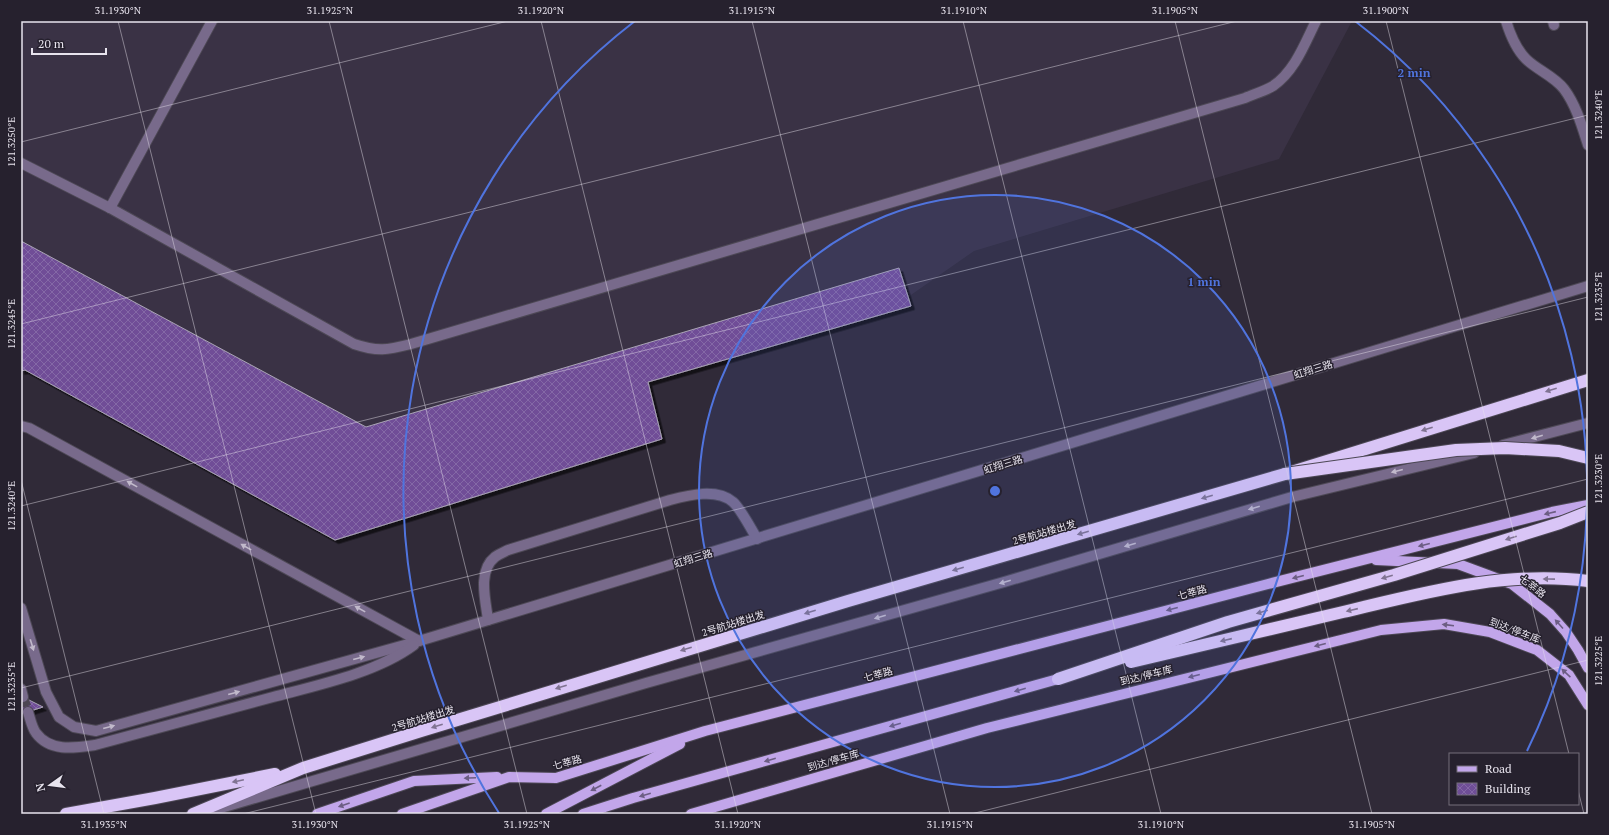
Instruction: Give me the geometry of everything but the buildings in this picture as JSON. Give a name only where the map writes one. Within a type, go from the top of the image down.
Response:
[{"type":"highway","points":[[1285,474],[1588,380]]},
{"type":"highway","points":[[1285,474],[1456,450],[1513,449],[1559,451],[1588,458]]},
{"type":"highway","name":"2号航站楼出发","points":[[193,814],[303,768],[572,684],[840,603],[1285,474]]},
{"type":"highway","points":[[1058,679],[1228,622],[1402,573],[1560,523],[1588,512]]},
{"type":"highway","points":[[1058,679],[1445,588],[1526,579],[1574,580],[1588,582]]},
{"type":"highway","points":[[66,814],[155,798],[303,768]]},
{"type":"main road","name":"七莘路","points":[[402,814],[509,777],[556,778],[705,731],[1364,560],[1552,512],[1588,505]]},
{"type":"main road","name":"七莘路","points":[[1364,560],[1458,564],[1512,584],[1550,614],[1574,644],[1588,668]]},
{"type":"main road","name":"到达/停车库","points":[[691,814],[987,728],[1381,630],[1444,624],[1490,632],[1537,650],[1569,675],[1588,705]]},
{"type":"main road","name":"到达/停车库","points":[[583,814],[633,798],[1058,679]]},
{"type":"main road","points":[[546,814],[705,731]]},
{"type":"main road","points":[[317,814],[414,781],[509,777]]},
{"type":"street","points":[[110,208],[212,21]]},
{"type":"street","points":[[21,163],[110,208],[354,344],[370,350],[388,349],[411,344],[1245,98],[1273,86],[1284,76],[1294,64],[1316,21]]},
{"type":"street","points":[[1506,21],[1511,37],[1525,58],[1564,88],[1577,112],[1588,145]]},
{"type":"street","name":"虹翔三路","points":[[21,608],[46,692],[59,717],[74,727],[96,731],[419,641],[1588,286]]},
{"type":"street","points":[[201,814],[631,687],[1004,582],[1292,497],[1529,439],[1588,423]]},
{"type":"street","points":[[21,426],[29,428],[419,641],[401,654],[381,664],[331,681],[95,745],[72,748],[55,747],[44,741],[35,732],[28,712]]},
{"type":"street","points":[[488,620],[484,586],[486,570],[494,558],[508,550],[663,502],[694,494],[716,494],[733,502],[757,538]]},
{"type":"shaded area","points":[[21,21],[1352,21],[1279,159],[974,251],[908,297],[911,306],[648,382],[662,439],[335,540],[25,370],[21,371]]},
{"type":"tunnel","points":[[23,697],[28,712]]}]
